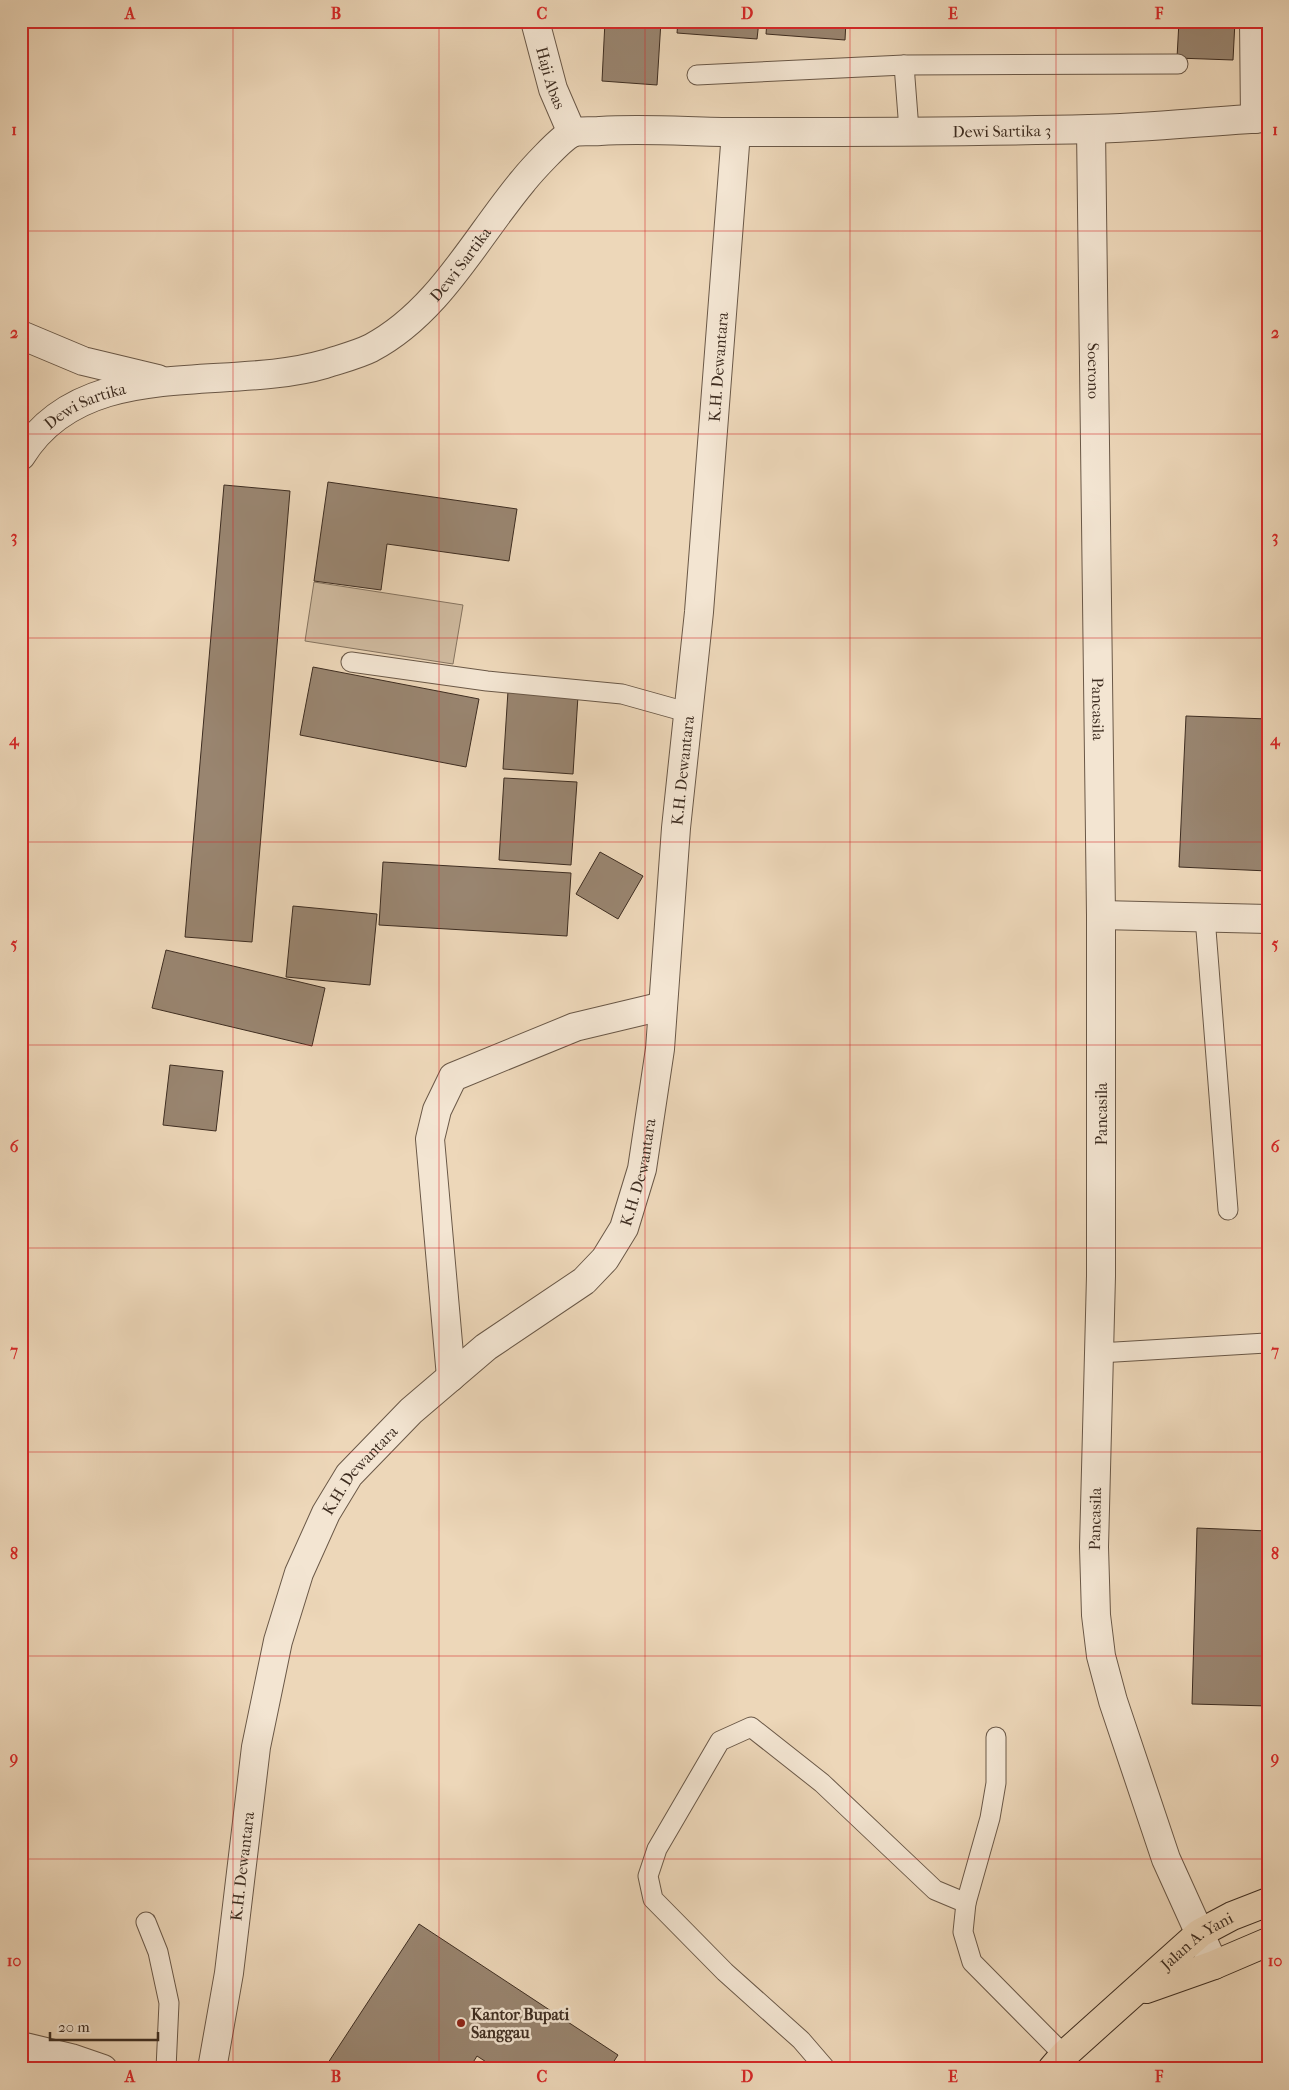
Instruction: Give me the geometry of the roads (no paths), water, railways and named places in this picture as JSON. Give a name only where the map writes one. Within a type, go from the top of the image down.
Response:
[{"type":"highway","name":"Jalan A. Yani","points":[[1058,2062],[1200,1933],[1232,1916],[1268,1902]]},
{"type":"highway","name":"Jalan A. Yani","points":[[1134,1993],[1214,1965],[1268,1942]]},
{"type":"street","name":"Haji Abas","points":[[535,21],[553,89],[572,133]]},
{"type":"street","points":[[1254,21],[1261,119]]},
{"type":"street","name":"Dewi Sartika 3","points":[[736,132],[1091,129],[1261,119]]},
{"type":"street","name":"Soerono","points":[[1091,129],[1097,613]]},
{"type":"street","points":[[572,133],[609,130],[736,132]]},
{"type":"street","name":"K.H. Dewantara","points":[[212,2069],[229,1973],[256,1747],[278,1641],[299,1574],[326,1513],[349,1475],[411,1411],[486,1348],[584,1281],[605,1259],[624,1228],[642,1169],[660,1049],[676,828],[690,713],[736,132]]},
{"type":"street","name":"Dewi Sartika","points":[[21,456],[34,435],[60,412],[106,393],[164,381],[277,373],[323,364],[370,348],[410,320],[460,266],[504,203],[537,164],[572,133]]},
{"type":"street","name":"Dewi Sartika","points":[[21,335],[83,360],[164,381]]},
{"type":"street","name":"Pancasila","points":[[1097,613],[1101,915],[1099,1353],[1094,1547],[1096,1615],[1101,1656],[1113,1701],[1166,1859],[1214,1965]]},
{"type":"street","points":[[1101,915],[1268,919]]},
{"type":"street","points":[[451,1377],[430,1139],[437,1110],[453,1077],[575,1027],[662,1006]]},
{"type":"street","points":[[21,2046],[71,2058],[103,2069]]},
{"type":"lane","points":[[697,75],[904,66],[1178,64]]},
{"type":"lane","points":[[904,66],[909,130]]},
{"type":"lane","points":[[351,662],[487,681],[622,694],[690,713]]},
{"type":"lane","points":[[1206,917],[1228,1210]]},
{"type":"lane","points":[[1099,1353],[1266,1343]]},
{"type":"lane","points":[[826,2069],[801,2040],[725,1972],[653,1899],[648,1876],[657,1849],[720,1741],[751,1727],[822,1783],[935,1890],[966,1903]]},
{"type":"lane","points":[[996,1737],[996,1783],[990,1818],[966,1903],[963,1932],[972,1962],[1058,2062]]},
{"type":"lane","points":[[146,1922],[158,1952],[169,2004],[166,2069]]},
{"type":"place","name":"Kantor Bupati Sanggau","points":[[461,2023]]}]
